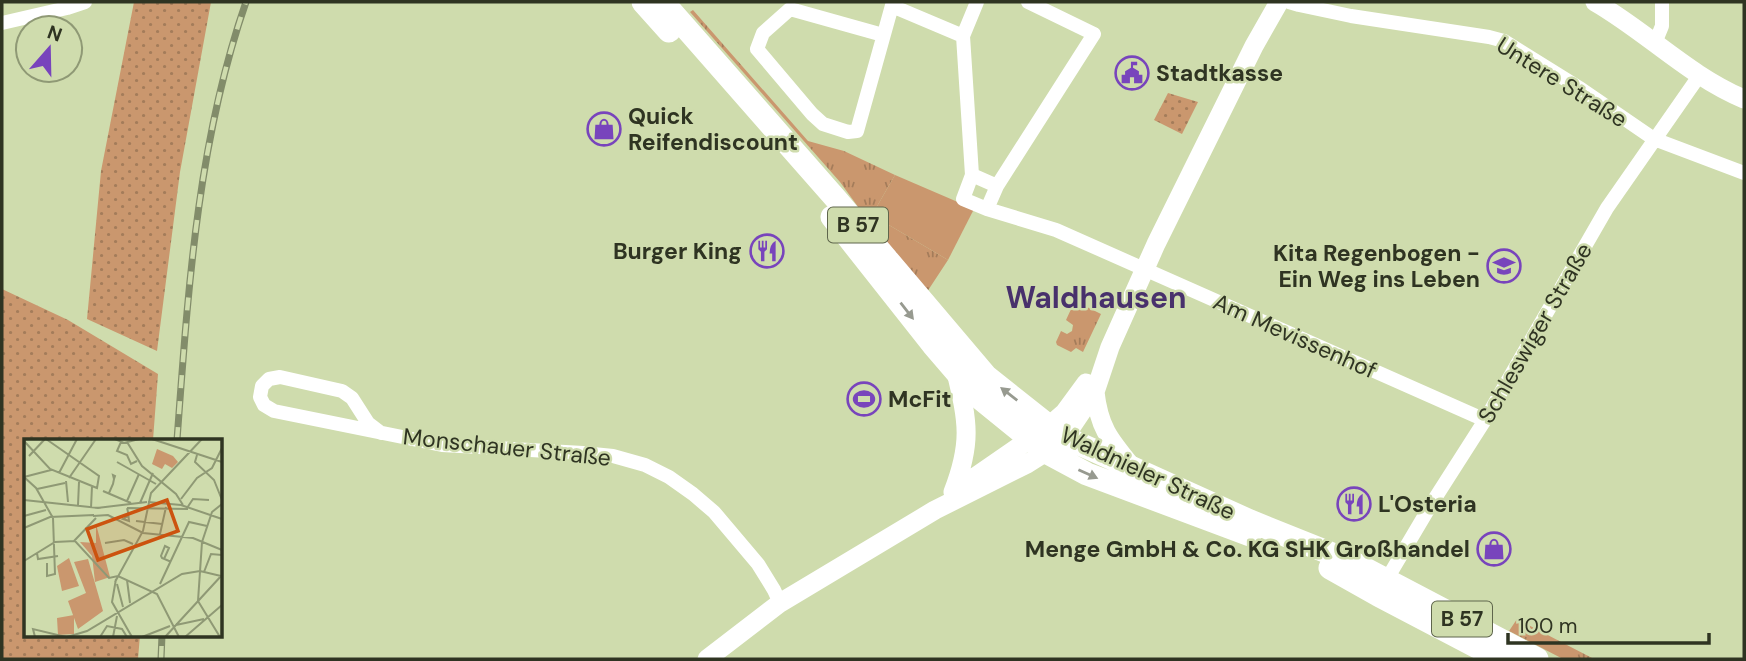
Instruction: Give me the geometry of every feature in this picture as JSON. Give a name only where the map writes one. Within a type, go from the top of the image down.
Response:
[{"type":"main road","name":"Waldnieler Straße","points":[[643,2],[807,186],[976,395],[1038,445],[1087,474],[1310,558],[1349,578],[1382,587],[1537,659]]},
{"type":"main road","name":"Waldnieler Straße","points":[[663,2],[836,199],[986,376],[1057,431],[1250,521],[1352,562],[1382,587],[1500,659]]},
{"type":"main road","points":[[936,510],[953,492],[1038,445],[1078,419],[1095,392],[1110,347],[1194,166],[1279,2]]},
{"type":"main road","points":[[1595,2],[1699,76],[1744,99]]},
{"type":"main road","points":[[1057,431],[1064,413],[1110,347]]},
{"type":"main road","points":[[953,492],[966,451],[967,434],[964,403],[956,372]]},
{"type":"main road","points":[[1095,392],[1103,429],[1132,468]]},
{"type":"main road","points":[[707,659],[780,603],[936,510],[1027,464],[1038,445]]},
{"type":"street","points":[[2,23],[85,2]]},
{"type":"street","points":[[819,17],[823,2]]},
{"type":"street","points":[[883,35],[819,17],[792,6],[763,33],[757,49],[823,124],[848,132],[857,131],[893,4],[963,36],[977,2]]},
{"type":"street","points":[[987,209],[997,186],[1094,34],[1028,2]]},
{"type":"street","name":"Untere Straße","points":[[1289,2],[1351,16],[1504,41],[1654,139],[1744,173]]},
{"type":"street","points":[[1655,43],[1662,26],[1662,2]]},
{"type":"street","name":"Am Mevissenhof","points":[[963,36],[972,175],[962,199],[1056,230],[1485,420]]},
{"type":"street","name":"Schleswiger Straße","points":[[1382,587],[1485,420],[1607,208],[1699,76]]},
{"type":"street","points":[[972,175],[997,186]]},
{"type":"street","name":"Monschauer Straße","points":[[381,433],[368,423],[352,398],[342,391],[280,377],[269,379],[262,386],[260,397],[264,405],[274,411],[381,433],[442,445],[613,456],[645,466],[669,477],[714,512],[758,564],[780,603]]},
{"type":"green space","points":[[134,2],[211,2],[180,172],[157,351],[87,319],[101,171]]},
{"type":"green space","points":[[693,10],[808,141],[844,151],[895,175],[872,215],[948,260],[925,295],[840,182],[690,12]]},
{"type":"green space","points":[[1168,93],[1198,102],[1182,134],[1154,120]]},
{"type":"green space","points":[[895,175],[974,209],[948,260],[872,215]]},
{"type":"green space","points":[[2,289],[68,320],[158,374],[153,439],[24,439],[24,636],[140,636],[138,659],[2,659]]},
{"type":"green space","points":[[1083,305],[1101,314],[1083,352],[1076,348],[1071,352],[1056,342],[1061,331],[1067,334],[1072,331],[1073,325],[1066,320],[1072,307]]},
{"type":"green space","points":[[1517,619],[1594,659],[1563,659],[1509,631]]},
{"type":"railway","points":[[177,439],[197,218],[216,109],[246,2]]},
{"type":"railway","points":[[161,659],[162,636]]},
{"type":"place","name":"Stadtkasse","points":[[1132,73]]},
{"type":"place","name":"Quick Reifendiscount","points":[[604,129]]},
{"type":"place","name":"Burger King","points":[[767,251]]},
{"type":"place","name":"Kita Regenbogen - Ein Weg ins Leben","points":[[1504,266]]},
{"type":"place","name":"McFit","points":[[864,399]]},
{"type":"place","name":"L'Osteria","points":[[1354,504]]},
{"type":"place","name":"Menge GmbH & Co. KG SHK Großhandel","points":[[1494,549]]},
{"type":"district","name":"Waldhausen","points":[[1096,298]]}]
